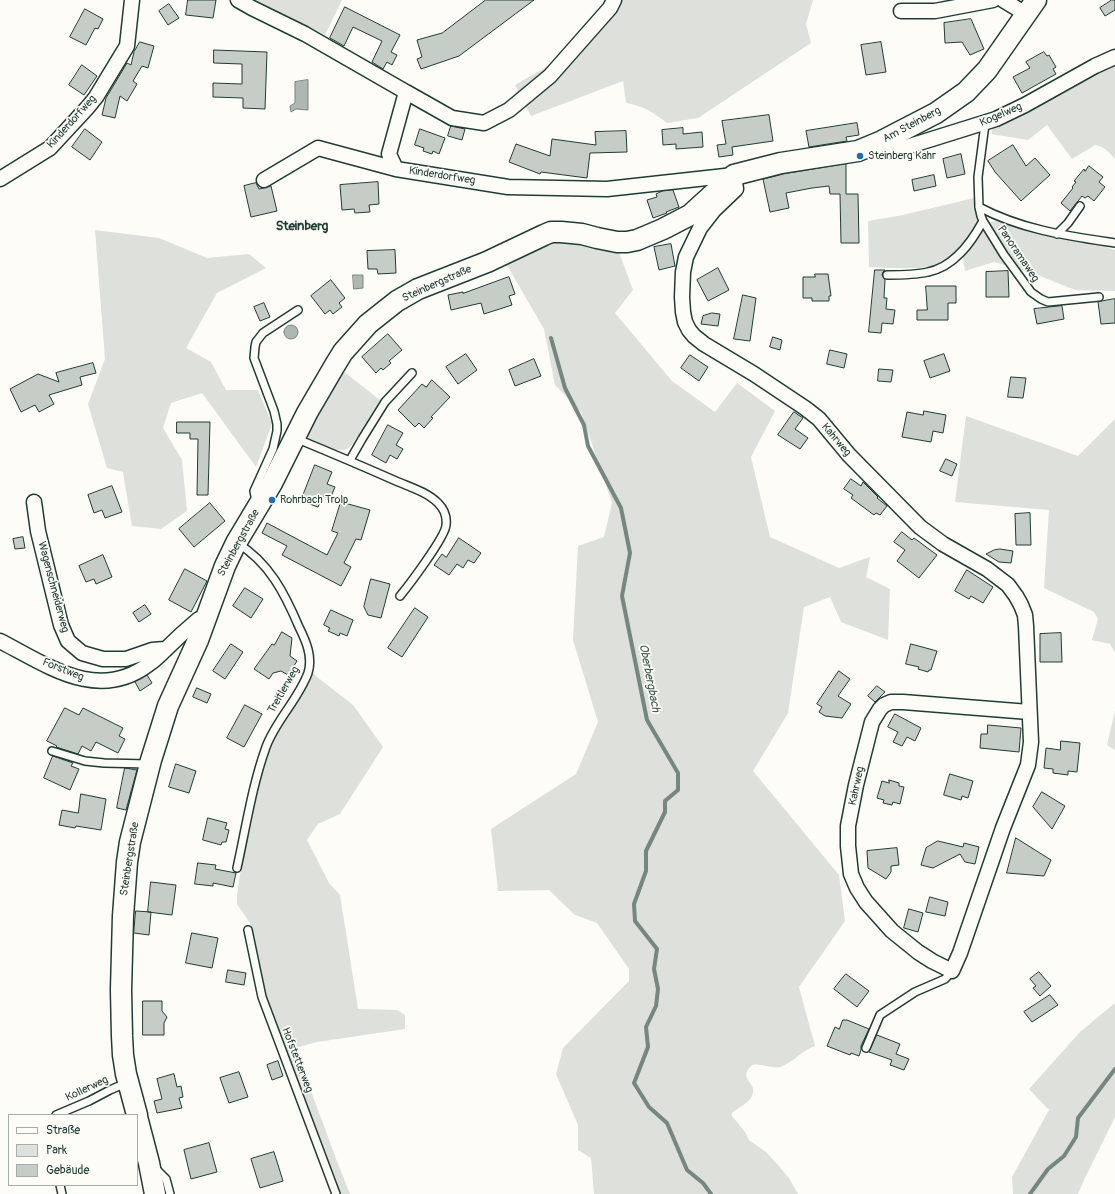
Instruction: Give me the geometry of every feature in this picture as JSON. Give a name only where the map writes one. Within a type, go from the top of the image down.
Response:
[{"type":"main road","name":"Am Steinberg","points":[[734,175],[781,163],[858,151],[882,141],[936,113],[966,92],[987,70],[1031,7]]},
{"type":"main road","name":"Steinbergstraße","points":[[136,1114],[128,1083],[123,1055],[122,942],[124,895],[130,842],[150,764],[168,706],[198,640],[218,580],[236,543],[262,501],[319,391],[343,352],[368,324],[397,301],[418,289],[487,262],[550,232],[577,233],[617,242],[628,242],[645,237],[690,215],[734,175]]},
{"type":"main road","name":"Steinbergstraße","points":[[138,1120],[155,1194]]},
{"type":"street","name":"Kinderdorfweg","points":[[0,179],[50,148],[96,97],[127,46],[132,0]]},
{"type":"street","points":[[238,0],[305,34],[452,118],[484,123],[509,110],[550,76],[610,8],[614,0]]},
{"type":"street","points":[[901,11],[935,11],[993,0]]},
{"type":"street","name":"Am Steinberg","points":[[1003,0],[1031,7]]},
{"type":"street","name":"Kogelweg","points":[[882,141],[889,148],[894,150],[985,124],[1025,105],[1095,66],[1115,57]]},
{"type":"street","name":"Kinderdorfweg","points":[[406,92],[390,154],[396,169],[508,186],[607,189],[734,175]]},
{"type":"street","points":[[264,180],[318,148],[396,169]]},
{"type":"street","name":"Kahrweg","points":[[734,175],[736,189],[714,210],[700,228],[686,257],[683,272],[682,297],[683,312],[689,330],[704,344],[754,374],[814,415],[849,455],[920,527],[943,544],[987,569],[1008,585],[1016,596],[1025,615],[1031,742],[1028,765],[1003,828],[960,953],[952,971],[918,952],[892,931],[866,902],[857,888],[851,874],[848,846],[848,826],[856,784],[872,722],[880,708],[891,702],[1029,712]]},
{"type":"street","name":"Wagenschneiderweg","points":[[34,502],[40,538],[61,625],[68,641],[82,653],[103,659],[126,659],[152,650],[165,650]]},
{"type":"street","name":"Forstweg","points":[[0,641],[60,672],[92,681],[113,680],[131,674],[148,665],[199,619],[205,619]]},
{"type":"lane","name":"Panoramaweg","points":[[985,124],[978,177],[980,207],[983,221],[1004,256],[1031,292],[1048,302],[1099,296]]},
{"type":"lane","points":[[1057,234],[1068,223],[1080,206]]},
{"type":"lane","name":"Panoramaweg","points":[[980,207],[992,214],[1035,229],[1115,243]]},
{"type":"lane","points":[[887,275],[922,274],[943,266],[955,258],[967,246],[983,221]]},
{"type":"lane","points":[[262,501],[255,496],[254,491],[273,449],[277,432],[277,424],[274,411],[254,358],[255,347],[263,333],[298,310]]},
{"type":"lane","points":[[350,460],[385,402],[412,373]]},
{"type":"lane","points":[[295,438],[418,490],[439,504],[444,512],[447,526],[442,537],[400,596]]},
{"type":"lane","name":"Treitlerweg","points":[[236,543],[247,549],[280,586],[294,614],[310,655],[309,668],[305,679],[267,744],[255,784],[237,868]]},
{"type":"lane","points":[[52,751],[85,761],[150,764]]},
{"type":"lane","name":"Hofstetterweg","points":[[248,930],[266,1010],[336,1194]]},
{"type":"lane","name":"Kahrweg","points":[[866,1048],[880,1015],[915,992],[945,980],[952,971]]},
{"type":"lane","name":"Kollerweg","points":[[58,1114],[128,1083]]},
{"type":"lane","points":[[149,1163],[166,1179],[170,1194]]},
{"type":"green space","points":[[255,0],[342,0],[325,35]]},
{"type":"green space","points":[[606,0],[813,0],[806,24],[811,43],[698,118],[667,123],[648,110],[626,103],[623,81],[531,116],[515,85],[553,63],[576,39]]},
{"type":"green space","points":[[1115,61],[1115,159],[1104,148],[1095,145],[1072,159],[1047,125],[1028,140],[991,134],[993,127]]},
{"type":"green space","points":[[974,198],[978,224],[975,231],[961,249],[934,265],[921,268],[869,267],[868,221],[903,215]]},
{"type":"green space","points":[[1000,220],[1033,233],[1090,242],[1115,250],[1115,291],[1075,290],[1030,272],[994,262],[965,271],[963,259],[965,252],[981,231],[991,222]]},
{"type":"green space","points":[[95,230],[159,238],[207,258],[249,254],[266,268],[217,293],[186,348],[211,362],[226,390],[258,390],[272,424],[256,467],[202,393],[171,403],[163,428],[182,460],[187,511],[161,529],[132,526],[123,472],[107,468],[88,404],[105,359]]},
{"type":"green space","points":[[543,239],[617,247],[633,290],[615,313],[672,381],[715,412],[737,383],[775,411],[751,457],[770,537],[839,568],[870,557],[866,577],[890,589],[888,640],[841,622],[830,597],[804,607],[788,713],[753,771],[839,875],[845,921],[799,987],[815,1046],[806,1050],[789,1063],[780,1067],[752,1065],[746,1074],[753,1087],[751,1099],[732,1113],[732,1116],[745,1132],[749,1140],[766,1152],[777,1164],[789,1178],[798,1194],[594,1194],[591,1158],[578,1150],[578,1125],[556,1074],[563,1048],[629,981],[629,969],[597,923],[575,915],[549,890],[498,891],[491,829],[576,774],[598,722],[573,640],[578,546],[604,537],[612,503],[581,412],[555,385],[544,329],[504,260]]},
{"type":"green space","points":[[339,368],[380,400],[352,445],[344,450],[337,450],[322,446],[307,438],[305,435]]},
{"type":"green space","points":[[966,416],[1078,456],[1115,419],[1115,652],[1110,644],[1092,640],[1098,619],[1094,612],[1044,588],[1049,510],[955,502]]},
{"type":"green space","points":[[312,673],[353,705],[383,747],[340,814],[318,824],[307,840],[329,883],[340,895],[358,1009],[397,1010],[405,1015],[405,1029],[317,1042],[295,1048],[350,1194],[340,1194],[265,996],[250,923],[237,904],[241,868],[258,785],[265,760],[275,735]]},
{"type":"green space","points":[[1115,711],[1115,750],[1107,745]]},
{"type":"green space","points":[[1115,1003],[1115,1117],[1078,1194],[1013,1194],[1012,1177],[1049,1110],[1029,1089],[1080,1032]]},
{"type":"shaded area","points":[[308,80],[308,110],[296,109],[291,112],[290,106],[295,103],[295,82]]},
{"type":"shaded area","points":[[353,275],[363,275],[363,288],[354,289]]},
{"type":"shaded area","points":[[288,325],[294,325],[298,329],[298,335],[294,339],[288,339],[284,335],[284,329]]},
{"type":"building","points":[[188,0],[216,0],[213,18],[186,15]]},
{"type":"building","points":[[486,0],[534,0],[459,56],[421,69],[417,59],[422,57],[417,40],[442,33]]},
{"type":"building","points":[[1112,0],[1115,0],[1115,10],[1105,16],[1100,8]]},
{"type":"building","points":[[169,4],[179,18],[168,25],[159,11]]},
{"type":"building","points":[[345,7],[400,35],[391,52],[397,55],[392,65],[387,62],[383,69],[372,62],[382,41],[353,27],[344,46],[330,38]]},
{"type":"building","points":[[85,9],[103,19],[98,29],[95,28],[86,45],[70,37]]},
{"type":"building","points":[[971,19],[984,49],[970,55],[962,42],[945,43],[944,23]]},
{"type":"building","points":[[140,42],[154,46],[148,68],[142,66],[133,81],[137,84],[127,101],[120,96],[115,118],[102,115],[106,98],[127,63],[131,65],[134,52]]},
{"type":"building","points":[[881,42],[886,72],[866,75],[861,45]]},
{"type":"building","points":[[214,50],[267,52],[265,109],[243,108],[243,98],[213,97],[213,83],[242,84],[242,64],[214,63]]},
{"type":"building","points":[[1044,52],[1047,56],[1049,55],[1056,67],[1053,69],[1056,74],[1022,93],[1013,77],[1030,68],[1026,62]]},
{"type":"building","points":[[82,65],[97,76],[84,95],[69,85]]},
{"type":"building","points":[[769,115],[773,141],[732,147],[733,155],[719,157],[717,145],[726,144],[722,121]]},
{"type":"building","points":[[857,123],[859,135],[846,137],[847,141],[809,147],[806,131]]},
{"type":"building","points":[[451,126],[465,129],[462,140],[448,136]]},
{"type":"building","points":[[683,128],[683,134],[702,132],[703,147],[676,149],[676,144],[663,145],[662,130]]},
{"type":"building","points":[[85,129],[102,142],[90,160],[72,147]]},
{"type":"building","points":[[420,129],[445,138],[439,154],[433,151],[432,154],[423,151],[424,148],[415,145]]},
{"type":"building","points":[[626,131],[627,152],[590,153],[587,178],[541,172],[540,174],[509,162],[516,144],[550,156],[552,139],[596,145],[595,132]]},
{"type":"building","points":[[1013,145],[1026,166],[1035,158],[1050,175],[1021,201],[995,172],[988,161]]},
{"type":"building","points":[[961,154],[965,174],[947,178],[943,159]]},
{"type":"building","points":[[846,164],[846,194],[858,194],[859,243],[841,243],[840,194],[830,194],[829,186],[786,193],[789,208],[770,212],[763,179],[783,174]]},
{"type":"building","points":[[1089,166],[1103,177],[1099,182],[1105,187],[1094,201],[1088,196],[1085,198],[1082,196],[1070,211],[1061,203],[1073,188],[1072,187],[1076,182],[1074,181],[1084,169],[1085,171]]},
{"type":"building","points":[[934,175],[936,186],[914,191],[912,180]]},
{"type":"building","points":[[378,182],[379,204],[369,205],[370,212],[355,213],[354,209],[342,210],[340,185]]},
{"type":"building","points":[[256,183],[259,189],[271,186],[277,211],[251,217],[244,186]]},
{"type":"building","points":[[673,190],[679,207],[653,218],[647,200],[657,197],[656,194],[662,191]]},
{"type":"building","points":[[671,244],[675,266],[659,270],[654,247]]},
{"type":"building","points":[[395,250],[396,273],[378,274],[377,269],[368,269],[367,251]]},
{"type":"building","points":[[718,268],[729,290],[708,301],[697,280]]},
{"type":"building","points":[[875,270],[885,270],[882,275],[885,280],[884,298],[887,298],[886,309],[895,310],[893,324],[882,323],[881,333],[869,332]]},
{"type":"building","points":[[1008,271],[1009,297],[986,297],[986,272]]},
{"type":"building","points":[[815,274],[828,274],[831,296],[829,296],[829,301],[812,301],[812,298],[803,298],[803,277],[815,277]]},
{"type":"building","points":[[509,277],[515,294],[509,296],[512,305],[484,314],[481,303],[451,310],[448,295],[463,293]]},
{"type":"building","points":[[331,280],[345,298],[339,303],[342,307],[333,314],[330,310],[325,314],[311,296]]},
{"type":"building","points":[[926,286],[956,286],[956,303],[948,303],[948,320],[917,320],[917,310],[927,310]]},
{"type":"building","points":[[743,295],[756,298],[750,341],[734,339]]},
{"type":"building","points":[[1115,299],[1115,323],[1101,324],[1098,302]]},
{"type":"building","points":[[264,303],[270,317],[260,321],[254,307]]},
{"type":"building","points":[[1062,306],[1064,319],[1037,324],[1034,309]]},
{"type":"building","points":[[712,313],[720,314],[718,326],[701,324],[703,316]]},
{"type":"building","points":[[388,334],[402,350],[389,361],[391,363],[383,370],[381,368],[376,373],[362,357]]},
{"type":"building","points":[[773,337],[782,340],[780,350],[770,347]]},
{"type":"building","points":[[830,350],[847,354],[844,368],[827,364]]},
{"type":"building","points":[[466,354],[477,370],[458,384],[446,367]]},
{"type":"building","points":[[944,354],[950,371],[930,378],[924,361]]},
{"type":"building","points":[[690,355],[708,367],[699,381],[681,368]]},
{"type":"building","points":[[534,359],[541,376],[515,386],[509,370]]},
{"type":"building","points":[[93,363],[96,373],[80,377],[82,385],[49,395],[54,404],[39,412],[35,405],[21,412],[10,389],[38,374],[59,382],[56,373]]},
{"type":"building","points":[[879,369],[893,370],[891,382],[878,381]]},
{"type":"building","points":[[1011,377],[1026,378],[1023,398],[1008,397]]},
{"type":"building","points":[[432,380],[450,397],[431,417],[433,418],[424,428],[419,423],[415,427],[398,410],[422,384],[426,387]]},
{"type":"building","points":[[924,411],[946,415],[943,433],[933,431],[931,442],[902,437],[907,412],[923,415]]},
{"type":"building","points":[[794,412],[803,418],[795,429],[808,438],[800,449],[778,435]]},
{"type":"building","points":[[177,422],[210,422],[208,495],[197,495],[198,439],[190,439],[190,433],[177,433]]},
{"type":"building","points":[[388,425],[403,433],[396,445],[403,449],[397,459],[390,455],[386,463],[372,455]]},
{"type":"building","points":[[946,459],[957,464],[952,476],[940,471]]},
{"type":"building","points":[[315,465],[332,472],[327,484],[335,487],[330,499],[323,496],[318,507],[301,501]]},
{"type":"building","points":[[851,479],[861,486],[863,482],[878,497],[877,498],[887,506],[880,515],[876,513],[874,515],[851,498],[853,495],[844,489]]},
{"type":"building","points":[[112,486],[122,512],[105,518],[102,510],[94,513],[88,495]]},
{"type":"building","points":[[341,502],[370,510],[361,540],[356,539],[344,563],[351,567],[341,586],[282,555],[287,546],[262,533],[267,523],[327,555],[338,533],[332,531]]},
{"type":"building","points":[[210,503],[225,521],[194,547],[179,529]]},
{"type":"building","points":[[1030,513],[1031,545],[1016,545],[1015,514]]},
{"type":"building","points":[[902,532],[912,540],[914,538],[937,555],[919,578],[897,561],[905,550],[894,542]]},
{"type":"building","points":[[23,537],[25,548],[15,549],[13,539]]},
{"type":"building","points":[[459,538],[481,553],[474,563],[468,560],[463,568],[457,564],[449,575],[434,565],[442,554],[446,557]]},
{"type":"building","points":[[1000,549],[1013,551],[1011,563],[999,562],[986,554]]},
{"type":"building","points":[[103,555],[112,577],[96,584],[94,579],[86,582],[79,566]]},
{"type":"building","points":[[185,569],[207,581],[191,612],[169,600]]},
{"type":"building","points":[[967,570],[993,587],[983,603],[971,596],[969,599],[955,591]]},
{"type":"building","points":[[371,579],[390,584],[381,618],[368,615],[364,607]]},
{"type":"building","points":[[245,588],[263,599],[251,618],[233,606]]},
{"type":"building","points":[[145,605],[151,614],[139,622],[133,613]]},
{"type":"building","points":[[415,608],[428,617],[402,657],[388,648]]},
{"type":"building","points":[[331,610],[353,620],[347,636],[340,633],[339,636],[328,631],[330,628],[324,625]]},
{"type":"building","points":[[282,632],[292,638],[290,656],[297,661],[288,675],[281,671],[273,673],[269,679],[254,669],[272,644],[274,645]]},
{"type":"building","points":[[1061,633],[1062,662],[1040,662],[1040,634]]},
{"type":"building","points":[[231,644],[243,652],[225,679],[213,671]]},
{"type":"building","points":[[911,644],[937,651],[931,670],[928,672],[918,669],[919,667],[906,664]]},
{"type":"building","points":[[839,671],[850,679],[838,696],[851,704],[842,718],[825,716],[819,712],[822,707],[817,704]]},
{"type":"building","points":[[147,675],[152,683],[140,691],[135,682]]},
{"type":"building","points":[[877,686],[885,692],[875,702],[868,696]]},
{"type":"building","points":[[197,688],[211,694],[207,703],[193,697]]},
{"type":"building","points":[[245,705],[262,714],[244,747],[227,738]]},
{"type":"building","points":[[65,708],[79,715],[83,708],[123,728],[119,736],[125,739],[118,753],[96,742],[91,751],[82,746],[78,754],[56,747],[57,746],[47,741]]},
{"type":"building","points":[[895,714],[921,728],[915,741],[907,737],[902,746],[893,742],[898,732],[888,727]]},
{"type":"building","points":[[988,725],[1021,728],[1019,752],[980,748],[981,734],[987,734]]},
{"type":"building","points":[[1061,741],[1080,743],[1077,772],[1068,771],[1068,775],[1053,773],[1053,769],[1044,768],[1046,748],[1060,750]]},
{"type":"building","points":[[53,756],[73,763],[71,766],[79,769],[70,790],[44,778]]},
{"type":"building","points":[[176,764],[196,771],[189,793],[169,787]]},
{"type":"building","points":[[125,768],[137,770],[126,810],[117,808]]},
{"type":"building","points":[[950,774],[973,781],[968,798],[962,796],[961,800],[944,795]]},
{"type":"building","points":[[889,780],[899,783],[899,786],[904,787],[900,804],[893,802],[892,805],[883,803],[884,800],[877,798],[882,781],[889,783]]},
{"type":"building","points":[[1042,792],[1065,806],[1052,829],[1033,807]]},
{"type":"building","points":[[81,794],[106,799],[101,830],[59,825],[62,810],[78,813]]},
{"type":"building","points":[[208,818],[227,823],[225,829],[229,830],[226,842],[222,842],[221,845],[203,840]]},
{"type":"building","points":[[1016,838],[1051,860],[1044,876],[1007,873]]},
{"type":"building","points":[[938,841],[963,847],[964,843],[979,847],[975,864],[965,862],[960,854],[933,868],[921,865],[926,848]]},
{"type":"building","points":[[897,848],[899,865],[891,866],[891,872],[886,879],[868,868],[867,851]]},
{"type":"building","points":[[198,863],[216,865],[215,869],[236,873],[233,887],[213,883],[213,886],[195,884]]},
{"type":"building","points":[[151,882],[176,885],[172,915],[148,912]]},
{"type":"building","points":[[930,897],[948,902],[945,916],[926,912]]},
{"type":"building","points":[[909,909],[923,913],[918,932],[904,928]]},
{"type":"building","points":[[136,911],[151,912],[149,935],[134,933]]},
{"type":"building","points":[[192,933],[218,938],[212,968],[186,963]]},
{"type":"building","points":[[228,970],[246,973],[244,985],[226,982]]},
{"type":"building","points":[[1039,972],[1051,986],[1040,996],[1033,988],[1036,986],[1030,979]]},
{"type":"building","points":[[846,974],[869,991],[857,1007],[834,989]]},
{"type":"building","points":[[1050,995],[1058,1005],[1032,1022],[1024,1012]]},
{"type":"building","points":[[143,1001],[162,1001],[162,1011],[167,1017],[164,1023],[164,1035],[143,1035]]},
{"type":"building","points":[[843,1020],[847,1020],[869,1029],[861,1046],[859,1056],[851,1053],[850,1055],[827,1046],[835,1027],[839,1029]]},
{"type":"building","points":[[877,1035],[900,1044],[896,1054],[909,1059],[904,1070],[890,1065],[892,1060],[869,1052]]},
{"type":"building","points":[[278,1061],[283,1076],[272,1080],[267,1065]]},
{"type":"building","points":[[239,1072],[248,1097],[229,1103],[220,1078]]},
{"type":"building","points":[[174,1074],[177,1087],[181,1086],[183,1097],[179,1098],[182,1108],[157,1113],[154,1101],[162,1099],[157,1079]]},
{"type":"building","points":[[209,1143],[217,1172],[191,1179],[184,1150]]},
{"type":"building","points":[[274,1152],[283,1181],[260,1188],[251,1159]]},
{"type":"waterway","name":"Oberbergbach","points":[[551,338],[565,388],[584,425],[588,446],[621,508],[630,553],[622,596],[647,720],[678,773],[678,790],[665,801],[665,812],[646,851],[646,871],[634,904],[635,921],[657,949],[654,969],[658,989],[656,1006],[646,1027],[648,1047],[634,1083],[649,1107],[667,1123],[687,1170],[703,1183],[711,1194]]},
{"type":"waterway","points":[[1030,1194],[1048,1169],[1064,1156],[1076,1137],[1078,1118],[1115,1069]]},
{"type":"place","name":"Steinberg Kahr","points":[[860,156]]},
{"type":"place","name":"Rohrbach Trolp","points":[[272,500]]},
{"type":"district","name":"Steinberg","points":[[302,227]]}]
